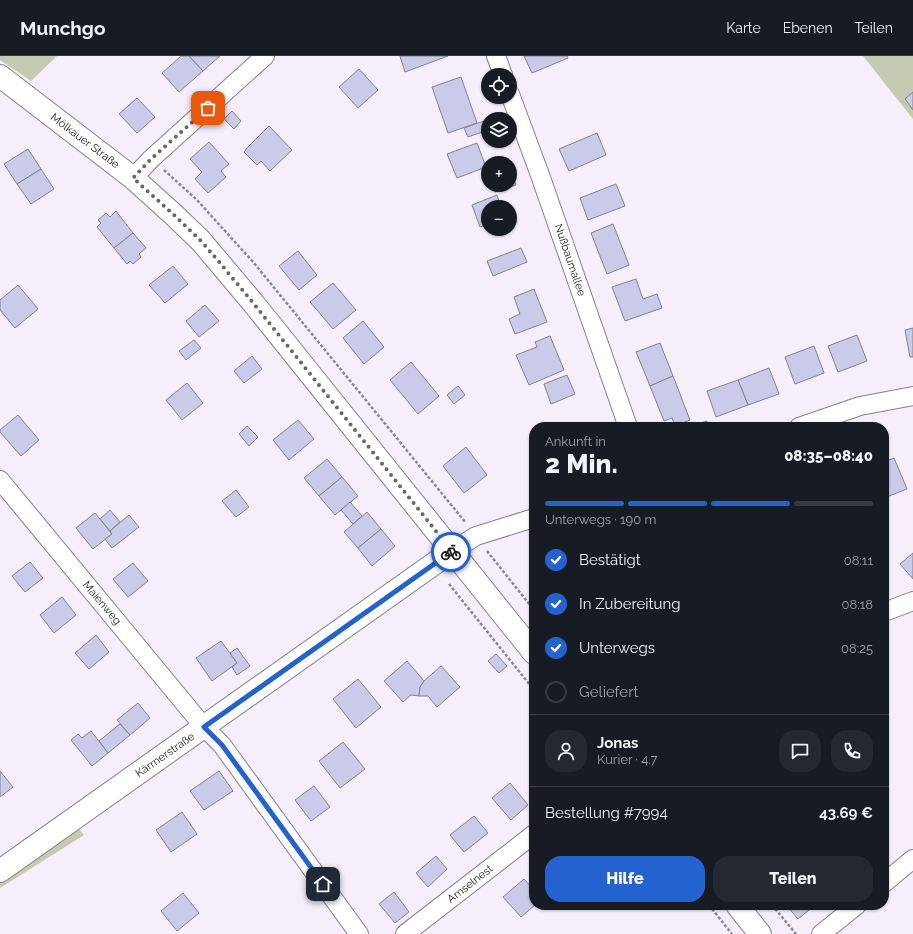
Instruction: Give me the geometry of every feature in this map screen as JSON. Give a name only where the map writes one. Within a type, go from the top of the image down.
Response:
[{"type":"street","points":[[133,178],[151,159],[265,56]]},
{"type":"street","points":[[496,56],[500,68]]},
{"type":"street","name":"Mölkauer Straße","points":[[0,76],[133,178],[201,241],[259,310],[529,647]]},
{"type":"street","name":"Nußbaumallee","points":[[514,104],[626,422]]},
{"type":"street","points":[[814,422],[860,406],[913,396]]},
{"type":"street","name":"Maienweg","points":[[0,480],[204,727],[222,745],[359,934]]},
{"type":"street","name":"Kärrnerstraße","points":[[1,868],[204,727],[452,551],[476,536],[529,520]]},
{"type":"street","points":[[889,610],[913,601]]},
{"type":"street","name":"Amselnest","points":[[405,934],[529,838]]},
{"type":"street","points":[[889,879],[913,859]]},
{"type":"street","points":[[741,910],[760,934]]},
{"type":"street","points":[[821,934],[851,910]]},
{"type":"path","points":[[151,159],[197,200],[254,262],[529,604]]},
{"type":"path","points":[[449,584],[529,684]]},
{"type":"path","points":[[713,910],[732,934]]},
{"type":"path","points":[[776,910],[796,934]]},
{"type":"green space","points":[[0,56],[57,56],[31,81],[0,60]]},
{"type":"green space","points":[[863,56],[913,56],[913,119]]},
{"type":"green space","points":[[79,829],[84,835],[0,888],[0,883],[62,839]]},
{"type":"building","points":[[181,56],[189,56],[203,71],[179,92],[162,73]]},
{"type":"building","points":[[189,56],[220,56],[203,71]]},
{"type":"building","points":[[400,56],[448,56],[405,72]]},
{"type":"building","points":[[524,56],[567,56],[568,58],[532,73]]},
{"type":"building","points":[[359,69],[378,90],[358,108],[339,87]]},
{"type":"building","points":[[461,77],[477,123],[448,133],[432,87]]},
{"type":"building","points":[[913,92],[913,110],[905,99]]},
{"type":"building","points":[[137,98],[155,117],[137,133],[119,114]]},
{"type":"building","points":[[232,111],[241,121],[234,129],[224,119]]},
{"type":"building","points":[[481,122],[481,132],[468,137],[464,128]]},
{"type":"building","points":[[269,126],[292,150],[270,171],[261,161],[257,165],[244,152]]},
{"type":"building","points":[[597,133],[606,155],[569,171],[559,149]]},
{"type":"building","points":[[209,142],[229,164],[221,171],[226,177],[208,193],[195,179],[202,172],[190,159]]},
{"type":"building","points":[[477,143],[482,156],[481,169],[457,178],[447,154]]},
{"type":"building","points":[[28,149],[41,169],[17,184],[4,164]]},
{"type":"building","points":[[41,169],[54,189],[31,204],[17,184]]},
{"type":"building","points":[[616,184],[625,206],[588,220],[580,198]]},
{"type":"building","points":[[497,195],[499,200],[484,200]]},
{"type":"building","points":[[481,201],[481,227],[480,227],[472,205]]},
{"type":"building","points":[[116,211],[133,233],[114,248],[97,227],[101,223],[98,220],[106,213],[110,217]]},
{"type":"building","points":[[613,224],[629,265],[607,274],[591,233]]},
{"type":"building","points":[[133,233],[146,248],[139,254],[141,257],[133,264],[130,261],[127,264],[114,248]]},
{"type":"building","points":[[521,248],[527,262],[493,276],[487,261]]},
{"type":"building","points":[[298,251],[317,275],[299,290],[279,266]]},
{"type":"building","points":[[173,266],[188,284],[165,303],[149,285]]},
{"type":"building","points":[[636,279],[643,299],[657,294],[662,308],[625,321],[612,287]]},
{"type":"building","points":[[333,283],[356,310],[333,329],[310,302]]},
{"type":"building","points":[[18,285],[38,309],[15,328],[0,310],[0,300]]},
{"type":"building","points":[[534,289],[547,322],[515,334],[509,319],[520,314],[514,297]]},
{"type":"building","points":[[205,305],[219,321],[199,337],[186,321]]},
{"type":"building","points":[[363,321],[384,347],[364,364],[343,338]]},
{"type":"building","points":[[913,328],[913,357],[910,357],[905,330]]},
{"type":"building","points":[[857,335],[867,361],[838,372],[828,346]]},
{"type":"building","points":[[550,336],[564,370],[529,385],[516,355],[537,347],[535,342]]},
{"type":"building","points":[[194,340],[201,348],[186,360],[179,351]]},
{"type":"building","points":[[660,343],[673,376],[650,386],[636,352]]},
{"type":"building","points":[[814,346],[824,373],[795,384],[785,357]]},
{"type":"building","points":[[252,356],[262,369],[244,383],[234,371]]},
{"type":"building","points":[[411,362],[439,396],[418,414],[390,380]]},
{"type":"building","points":[[769,368],[779,394],[748,405],[738,380]]},
{"type":"building","points":[[567,375],[575,394],[551,404],[544,384]]},
{"type":"building","points":[[673,376],[690,420],[685,422],[674,422],[672,418],[664,421],[650,386]]},
{"type":"building","points":[[738,380],[748,405],[716,417],[707,391]]},
{"type":"building","points":[[187,383],[203,403],[182,420],[166,400]]},
{"type":"building","points":[[458,386],[465,395],[454,404],[447,395]]},
{"type":"building","points":[[18,415],[39,440],[21,456],[0,432],[0,430]]},
{"type":"building","points":[[298,420],[314,439],[289,460],[273,440]]},
{"type":"building","points":[[247,426],[258,437],[249,446],[239,434]]},
{"type":"building","points":[[466,447],[487,475],[464,493],[443,466]]},
{"type":"building","points":[[894,458],[907,489],[889,496],[889,460]]},
{"type":"building","points":[[327,459],[342,477],[319,496],[304,478]]},
{"type":"building","points":[[342,477],[358,496],[335,515],[319,496]]},
{"type":"building","points":[[236,490],[249,507],[236,517],[222,501]]},
{"type":"building","points":[[350,502],[362,516],[353,524],[341,510]]},
{"type":"building","points":[[110,510],[120,522],[110,531],[100,519]]},
{"type":"building","points":[[367,512],[381,529],[358,548],[344,532]]},
{"type":"building","points":[[95,513],[112,534],[93,549],[76,528]]},
{"type":"building","points":[[129,515],[139,527],[112,548],[105,539],[112,534],[110,531]]},
{"type":"building","points":[[381,529],[395,546],[372,566],[358,548]]},
{"type":"building","points":[[913,553],[913,579],[900,564]]},
{"type":"building","points":[[30,562],[43,578],[25,592],[12,576]]},
{"type":"building","points":[[133,563],[148,581],[128,597],[113,579]]},
{"type":"building","points":[[62,597],[76,615],[54,633],[40,615]]},
{"type":"building","points":[[96,635],[109,652],[89,669],[75,653]]},
{"type":"building","points":[[221,641],[237,663],[212,681],[196,658]]},
{"type":"building","points":[[237,648],[250,666],[237,675],[232,667],[237,663],[230,653]]},
{"type":"building","points":[[496,654],[507,666],[499,673],[488,661]]},
{"type":"building","points":[[407,661],[424,681],[420,687],[419,696],[411,695],[403,702],[384,681]]},
{"type":"building","points":[[441,666],[460,687],[437,707],[428,696],[419,696],[420,687],[424,681]]},
{"type":"building","points":[[358,679],[381,707],[356,728],[333,699]]},
{"type":"building","points":[[138,703],[150,718],[130,735],[117,720]]},
{"type":"building","points":[[120,724],[130,735],[108,753],[99,741]]},
{"type":"building","points":[[91,731],[108,753],[92,766],[71,740],[78,734],[82,738]]},
{"type":"building","points":[[343,742],[365,769],[340,788],[319,761]]},
{"type":"building","points":[[0,771],[13,787],[0,797]]},
{"type":"building","points":[[219,771],[233,791],[204,810],[190,791]]},
{"type":"building","points":[[510,783],[528,805],[511,820],[492,798]]},
{"type":"building","points":[[314,786],[330,807],[311,821],[295,800]]},
{"type":"building","points":[[182,812],[197,834],[171,852],[156,830]]},
{"type":"building","points":[[474,816],[488,833],[464,852],[450,835]]},
{"type":"building","points":[[436,856],[447,869],[428,887],[416,873]]},
{"type":"building","points":[[524,879],[529,884],[529,910],[521,917],[503,897]]},
{"type":"building","points":[[394,892],[409,912],[395,923],[379,904]]},
{"type":"building","points":[[183,893],[199,913],[177,931],[161,911]]},
{"type":"building","points":[[790,910],[809,910],[798,919]]},
{"type":"way so far","points":[[208,108],[151,159],[133,178],[201,241],[220,263],[452,551],[451,552]]},
{"type":"route","points":[[323,884],[222,745],[204,727],[451,552]]}]
